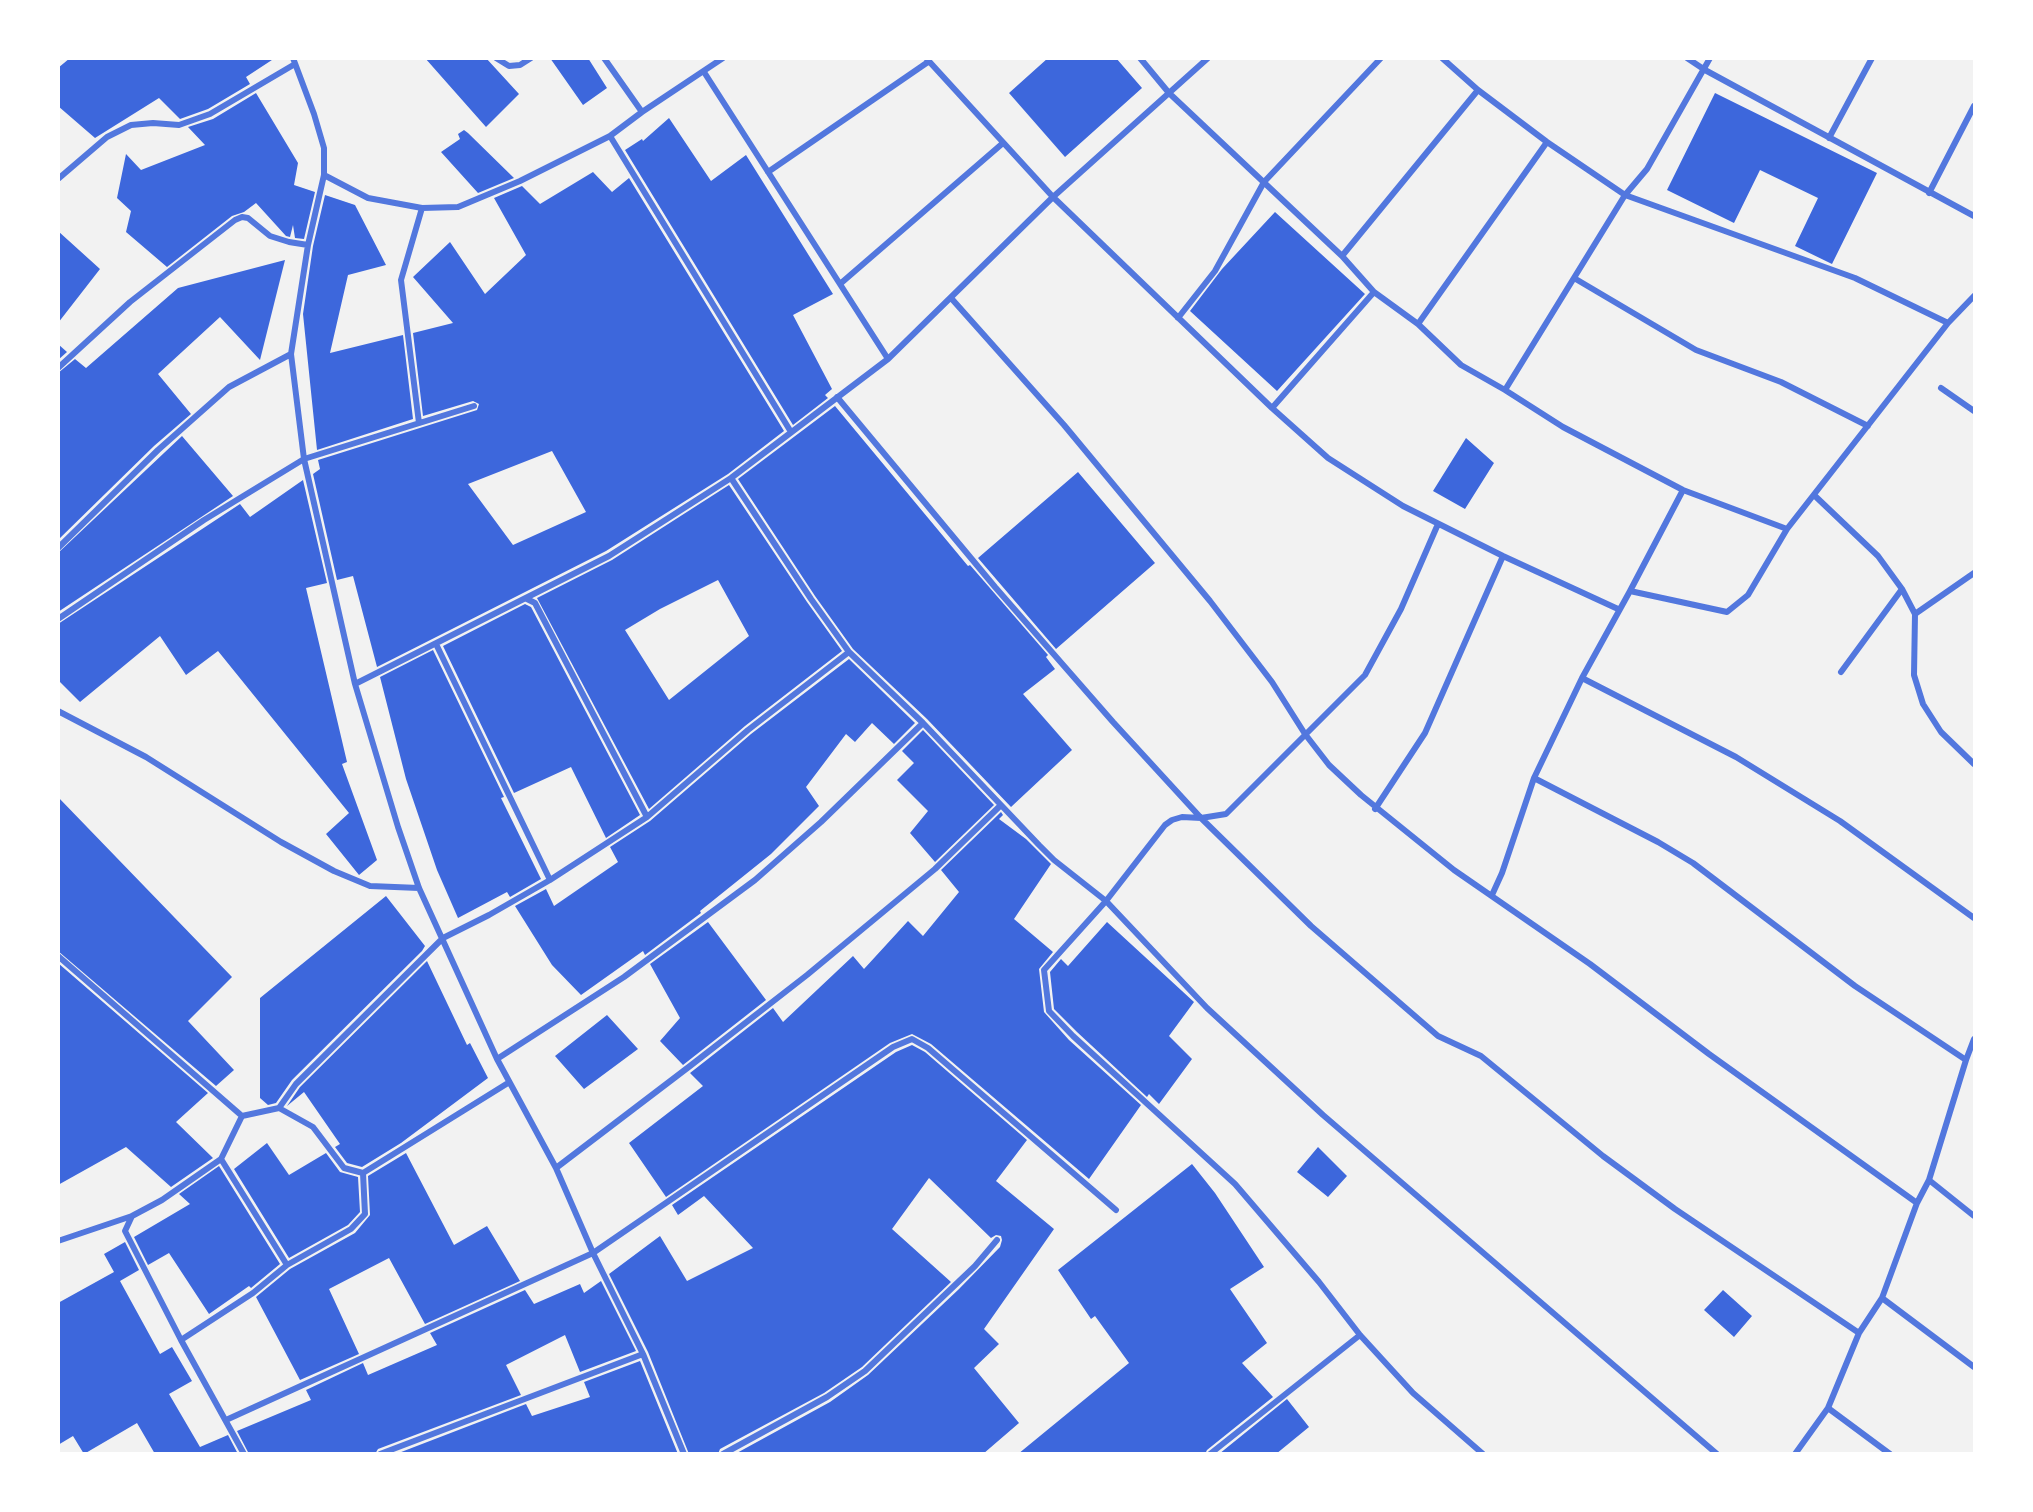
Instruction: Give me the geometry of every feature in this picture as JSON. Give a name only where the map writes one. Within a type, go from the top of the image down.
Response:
[{"type":"street","points":[[496,58],[509,66],[520,65],[531,58]]},
{"type":"street","points":[[604,58],[642,112]]},
{"type":"street","points":[[324,175],[368,198],[422,208],[458,207],[520,181],[610,136],[723,58]]},
{"type":"street","points":[[1140,58],[1169,93],[1342,256],[1374,292],[1418,324],[1461,365],[1563,428],[1683,490],[1788,529]]},
{"type":"street","points":[[355,684],[609,556],[731,478],[888,359],[1053,197],[1208,58]]},
{"type":"street","points":[[1178,318],[1215,271],[1264,182],[1381,58]]},
{"type":"street","points":[[1442,58],[1478,90],[1625,195],[1856,278],[1948,323]]},
{"type":"street","points":[[1687,58],[1705,70],[1974,216]]},
{"type":"street","points":[[1504,390],[1625,195],[1647,169],[1710,58]]},
{"type":"street","points":[[1829,138],[1872,58]]},
{"type":"street","points":[[768,172],[927,60],[1053,197],[1272,408],[1329,458],[1403,506],[1503,556],[1618,609]]},
{"type":"street","points":[[58,179],[107,137],[131,125],[153,123],[179,125],[210,114],[294,61],[324,148],[324,175],[308,244],[291,354],[304,459],[355,684],[418,888],[508,1083],[555,1168],[643,1354],[684,1454]]},
{"type":"street","points":[[704,72],[888,359]]},
{"type":"street","points":[[1342,256],[1478,90]]},
{"type":"street","points":[[1929,193],[1974,106]]},
{"type":"street","points":[[610,136],[791,432]]},
{"type":"street","points":[[1418,324],[1547,141]]},
{"type":"street","points":[[840,284],[1003,143]]},
{"type":"street","points":[[419,423],[401,280],[422,208]]},
{"type":"street","points":[[58,368],[130,302],[235,220],[242,217],[248,218],[270,236],[289,242],[308,244]]},
{"type":"street","points":[[1574,278],[1696,350],[1780,382],[1868,426]]},
{"type":"street","points":[[1272,408],[1374,292]]},
{"type":"street","points":[[1630,591],[1727,612],[1748,596],[1788,529],[1948,323],[1974,296]]},
{"type":"street","points":[[951,298],[1064,425],[1210,602],[1272,682],[1305,734],[1329,765],[1375,809],[1454,870],[1590,964],[1709,1054],[1917,1203]]},
{"type":"street","points":[[58,548],[158,450],[229,387],[291,354]]},
{"type":"street","points":[[1941,388],[1974,411]]},
{"type":"street","points":[[837,397],[995,587],[1113,722],[1201,818],[1311,926],[1438,1036],[1482,1056],[1603,1156],[1675,1209],[1859,1333]]},
{"type":"street","points":[[58,619],[204,520],[304,459],[474,406]]},
{"type":"street","points":[[731,478],[849,652],[923,723],[1054,860],[1106,901],[1207,1008],[1323,1115],[1717,1454]]},
{"type":"street","points":[[1492,895],[1502,873],[1534,778],[1582,678],[1683,490]]},
{"type":"street","points":[[1814,495],[1878,556],[1902,589],[1915,614],[1914,675],[1923,704],[1941,732],[1974,764]]},
{"type":"street","points":[[1438,524],[1401,609],[1365,675],[1234,808],[1226,814],[1201,818],[1182,817],[1165,825],[1106,901],[1044,970],[1049,1011],[1073,1036],[1235,1184],[1319,1282],[1360,1335],[1413,1393],[1483,1454]]},
{"type":"street","points":[[1375,809],[1425,733],[1503,556]]},
{"type":"street","points":[[1915,614],[1974,573]]},
{"type":"street","points":[[1841,672],[1902,589]]},
{"type":"street","points":[[527,599],[534,603],[647,817]]},
{"type":"street","points":[[436,644],[550,880]]},
{"type":"street","points":[[279,1108],[296,1084],[443,938],[550,880],[647,817],[748,730],[849,652]]},
{"type":"street","points":[[1582,678],[1746,763],[1840,821],[1974,918]]},
{"type":"street","points":[[58,711],[146,758],[281,842],[334,871],[370,886],[418,888]]},
{"type":"street","points":[[497,1059],[624,977],[755,880],[820,822],[923,723]]},
{"type":"street","points":[[1534,778],[1693,862],[1855,986],[1965,1060]]},
{"type":"street","points":[[555,1168],[807,975],[935,869],[1001,805]]},
{"type":"street","points":[[58,956],[242,1116]]},
{"type":"street","points":[[226,1420],[594,1253],[893,1047],[912,1039],[928,1048],[1116,1210]]},
{"type":"street","points":[[1795,1454],[1828,1408],[1859,1333],[1882,1298],[1917,1203],[1929,1180],[1965,1060],[1974,1039]]},
{"type":"street","points":[[242,1116],[279,1108],[313,1127],[344,1168],[363,1173],[508,1083]]},
{"type":"street","points":[[58,1241],[132,1216],[162,1200],[220,1159],[242,1116]]},
{"type":"street","points":[[220,1159],[287,1265]]},
{"type":"street","points":[[181,1340],[253,1293],[287,1265],[351,1229],[365,1214],[363,1173]]},
{"type":"street","points":[[1929,1180],[1974,1216]]},
{"type":"street","points":[[132,1216],[125,1231],[181,1340],[244,1454]]},
{"type":"street","points":[[723,1454],[827,1397],[865,1371],[975,1266],[997,1240]]},
{"type":"street","points":[[1882,1298],[1974,1367]]},
{"type":"street","points":[[1210,1454],[1360,1335]]},
{"type":"street","points":[[380,1454],[643,1354]]},
{"type":"street","points":[[1828,1408],[1890,1454]]},
{"type":"building","points":[[70,58],[275,58],[246,77],[250,84],[208,109],[180,119],[159,98],[95,138],[58,106],[58,68]]},
{"type":"building","points":[[425,58],[486,58],[519,94],[486,127]]},
{"type":"building","points":[[550,58],[588,58],[607,88],[583,105]]},
{"type":"building","points":[[1048,58],[1116,58],[1142,88],[1065,157],[1009,93]]},
{"type":"building","points":[[256,93],[298,163],[294,185],[315,192],[304,239],[295,238],[293,225],[290,237],[286,236],[256,203],[244,212],[232,216],[167,267],[126,232],[131,211],[117,198],[126,154],[141,170],[205,145],[188,127],[213,119]]},
{"type":"building","points":[[1715,93],[1877,173],[1832,264],[1795,246],[1818,198],[1760,170],[1734,223],[1667,190]]},
{"type":"building","points":[[669,118],[711,181],[746,155],[833,294],[793,315],[832,389],[825,395],[828,398],[793,425],[625,150],[642,139],[643,141]]},
{"type":"building","points":[[464,130],[514,178],[478,193],[441,152],[460,139],[458,134]]},
{"type":"building","points":[[593,172],[612,192],[629,178],[784,431],[728,474],[606,551],[377,667],[353,576],[337,580],[313,474],[320,469],[318,460],[477,410],[479,404],[473,401],[423,416],[413,333],[453,323],[413,277],[450,242],[485,294],[526,255],[494,198],[522,186],[540,204]],"holes":[[[552,451],[586,512],[513,545],[468,484]]]},
{"type":"building","points":[[325,195],[355,205],[386,265],[348,275],[330,353],[403,335],[413,419],[317,450],[303,314],[313,246]]},
{"type":"building","points":[[1275,212],[1365,294],[1277,391],[1190,311],[1222,269]]},
{"type":"building","points":[[58,231],[100,269],[58,323]]},
{"type":"building","points":[[285,260],[260,360],[220,317],[158,374],[191,414],[154,446],[58,540],[58,373],[75,359],[86,368],[178,288]]},
{"type":"building","points":[[58,344],[67,352],[58,360]]},
{"type":"building","points":[[835,406],[968,566],[970,565],[1048,655],[1046,657],[1055,669],[1023,694],[1072,750],[1011,807],[927,719],[853,649],[738,479]]},
{"type":"building","points":[[182,436],[233,496],[58,612],[58,553]]},
{"type":"building","points":[[1466,438],[1494,463],[1465,509],[1433,491]]},
{"type":"building","points":[[1078,472],[1155,563],[1056,649],[978,558]]},
{"type":"building","points":[[303,480],[327,583],[306,588],[347,762],[342,764],[377,860],[359,875],[326,834],[349,813],[218,651],[186,675],[160,636],[80,702],[58,680],[58,624],[240,504],[250,517]]},
{"type":"building","points":[[729,485],[842,651],[745,726],[649,809],[537,598],[612,560]],"holes":[[[718,580],[749,636],[669,700],[625,630],[660,609]]]},
{"type":"building","points":[[525,604],[531,607],[640,815],[606,838],[571,767],[514,793],[443,646]]},
{"type":"building","points":[[433,650],[541,879],[510,897],[507,892],[458,918],[437,870],[406,779],[380,677]]},
{"type":"building","points":[[849,659],[915,723],[894,744],[872,723],[855,742],[846,734],[806,787],[819,806],[771,854],[700,911],[701,913],[645,955],[643,951],[581,995],[552,965],[515,906],[546,889],[554,906],[618,862],[610,847],[650,821],[751,734]]},
{"type":"building","points":[[923,730],[994,805],[935,862],[910,833],[928,811],[897,780],[914,763],[902,751]]},
{"type":"building","points":[[58,797],[232,977],[188,1021],[234,1070],[216,1086],[58,951]]},
{"type":"building","points":[[1001,812],[1003,815],[999,819],[1026,839],[1051,864],[1014,919],[1053,952],[1039,969],[1044,1012],[1069,1040],[1141,1105],[1089,1179],[931,1044],[912,1034],[890,1043],[666,1197],[629,1143],[703,1086],[690,1073],[773,1008],[783,1022],[853,956],[864,969],[908,921],[923,936],[959,892],[941,870]]},
{"type":"building","points":[[386,896],[425,946],[292,1080],[276,1103],[268,1105],[260,1098],[260,998]]},
{"type":"building","points":[[708,922],[766,1000],[683,1065],[660,1041],[680,1018],[650,964]]},
{"type":"building","points":[[1107,922],[1194,1002],[1169,1036],[1192,1059],[1159,1104],[1149,1094],[1147,1097],[1054,1009],[1050,972],[1061,959],[1068,966]]},
{"type":"building","points":[[427,961],[467,1045],[470,1043],[488,1078],[401,1143],[362,1167],[347,1163],[335,1147],[340,1144],[304,1092],[287,1106],[300,1087]]},
{"type":"building","points":[[58,963],[208,1093],[176,1122],[213,1158],[171,1187],[126,1147],[58,1185]]},
{"type":"building","points":[[607,1015],[638,1049],[584,1089],[555,1056]]},
{"type":"building","points":[[912,1045],[925,1052],[1027,1140],[996,1181],[1054,1229],[984,1329],[999,1344],[974,1368],[1019,1423],[983,1454],[735,1454],[830,1402],[868,1375],[1000,1247],[1001,1236],[996,1235],[991,1238],[929,1178],[892,1229],[951,1282],[862,1367],[824,1393],[720,1449],[718,1454],[689,1454],[648,1352],[609,1274],[660,1236],[687,1281],[753,1248],[704,1196],[678,1215],[672,1205],[896,1052]]},
{"type":"building","points":[[267,1143],[289,1175],[326,1153],[340,1172],[358,1177],[360,1212],[348,1225],[289,1258],[234,1169]]},
{"type":"building","points":[[1318,1147],[1347,1176],[1328,1197],[1297,1172]]},
{"type":"building","points":[[406,1153],[454,1245],[487,1226],[520,1281],[425,1324],[389,1258],[329,1289],[359,1354],[300,1380],[256,1297],[290,1269],[355,1233],[370,1215],[368,1176]]},
{"type":"building","points":[[1192,1164],[1215,1193],[1264,1267],[1230,1289],[1267,1343],[1242,1363],[1273,1397],[1205,1454],[1018,1454],[1129,1363],[1095,1316],[1091,1319],[1058,1270]]},
{"type":"building","points":[[219,1166],[280,1264],[251,1288],[249,1286],[209,1314],[169,1253],[148,1265],[134,1237],[190,1204],[179,1194]]},
{"type":"building","points":[[125,1242],[139,1270],[120,1281],[160,1354],[172,1347],[192,1381],[169,1394],[200,1447],[228,1435],[238,1454],[155,1454],[137,1423],[84,1454],[73,1436],[58,1445],[58,1303],[114,1272],[104,1254]]},
{"type":"building","points":[[601,1281],[636,1351],[580,1372],[565,1335],[506,1365],[521,1395],[378,1449],[375,1454],[249,1454],[237,1431],[311,1400],[306,1390],[363,1363],[368,1375],[437,1345],[430,1333],[525,1290],[534,1304],[580,1284],[584,1293]]},
{"type":"building","points":[[1723,1290],[1752,1316],[1734,1337],[1704,1310]]},
{"type":"building","points":[[640,1361],[678,1454],[396,1454],[526,1404],[532,1416],[590,1397],[584,1382]]},
{"type":"building","points":[[1287,1399],[1309,1427],[1276,1454],[1219,1454]]}]
